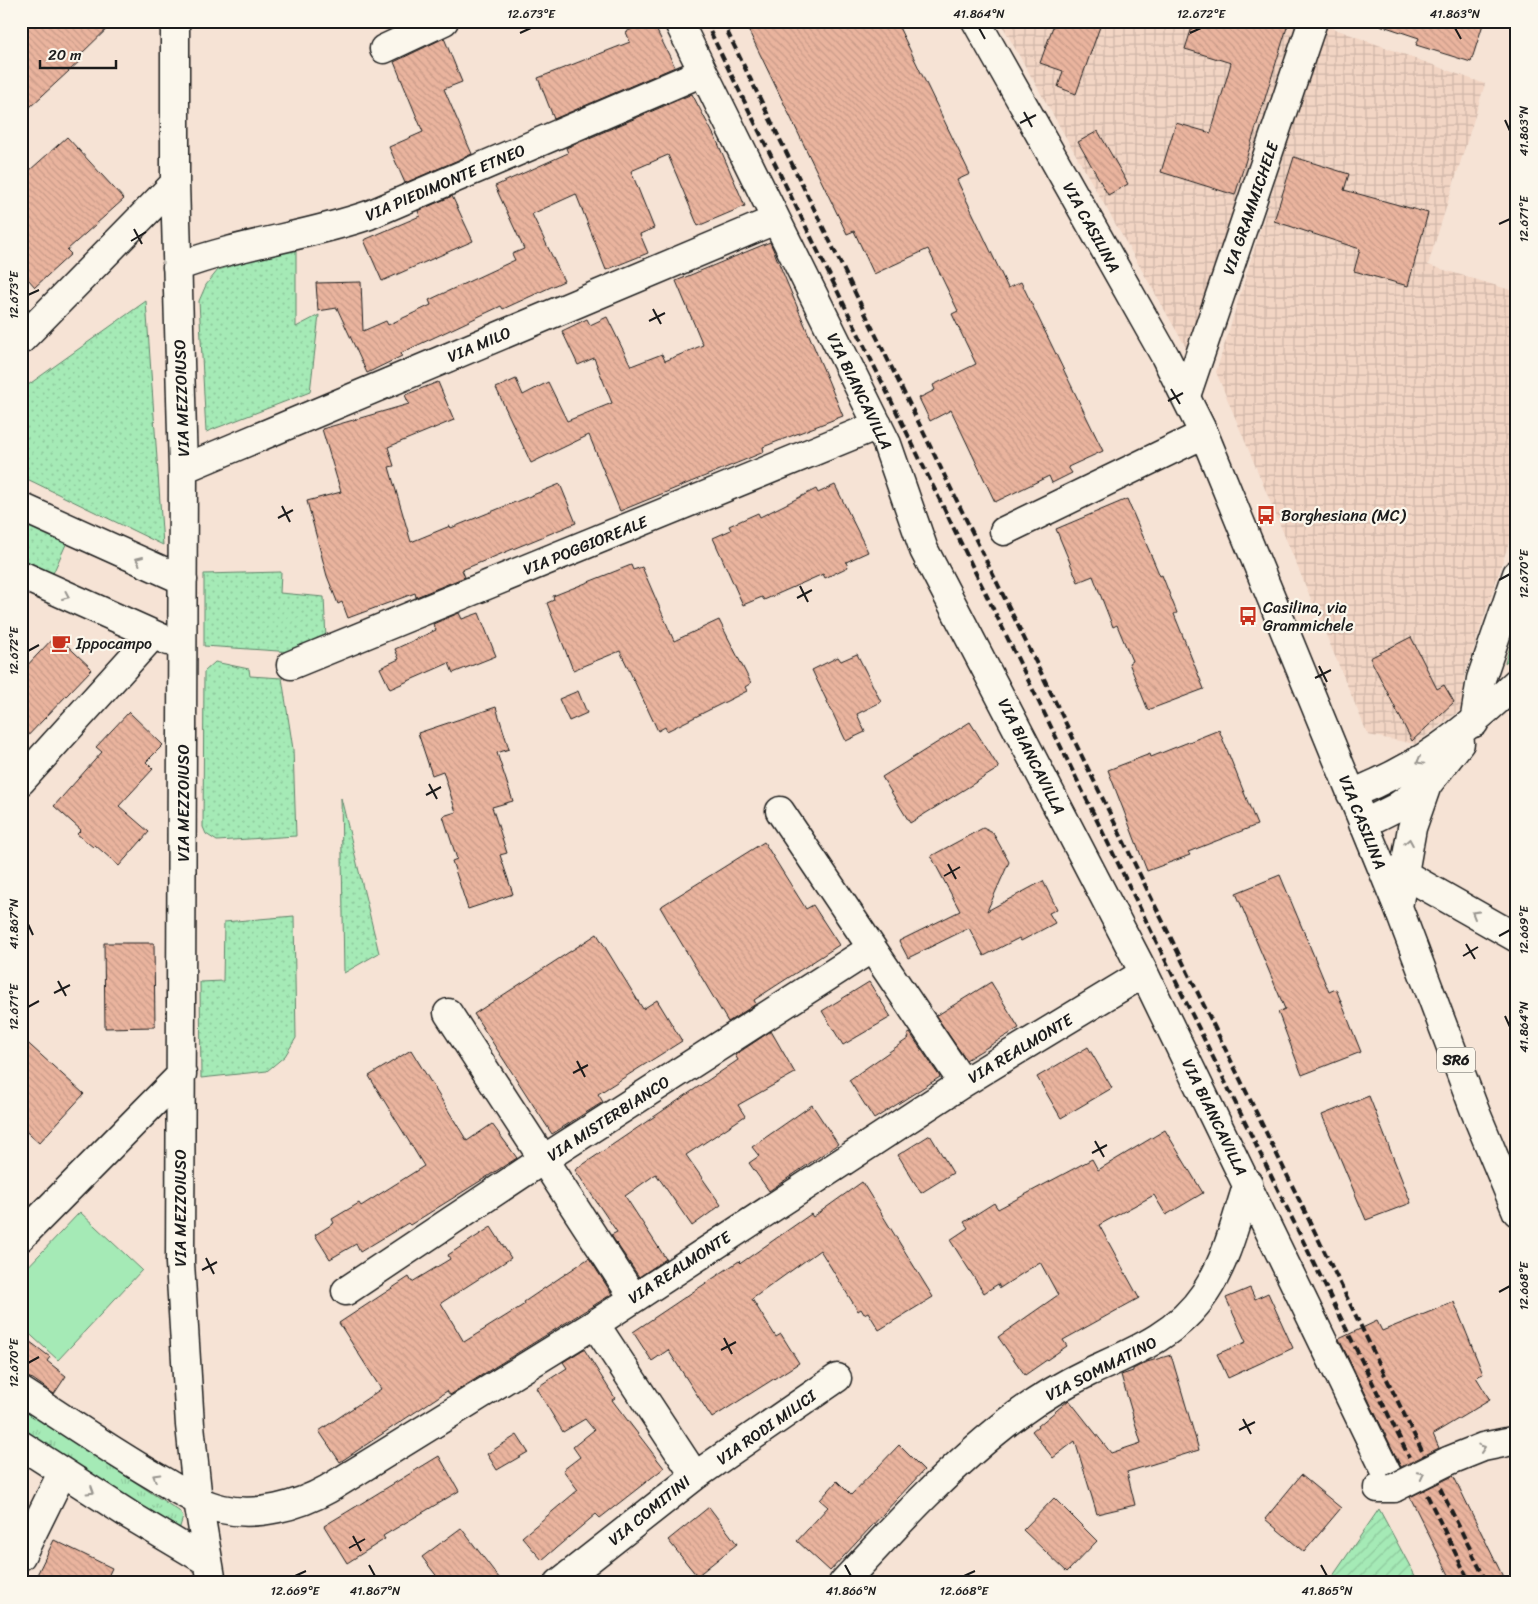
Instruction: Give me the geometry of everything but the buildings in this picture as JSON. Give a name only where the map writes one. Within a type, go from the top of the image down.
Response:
[{"type":"street","name":"VIA MEZZOIUSO","points":[[175,21],[176,183],[183,468],[184,648],[182,1074],[179,1219],[181,1292],[189,1415],[198,1501],[210,1572]]},
{"type":"street","points":[[384,49],[444,21]]},
{"type":"street","name":"VIA BIANCAVILLA","points":[[678,21],[878,425],[895,464],[924,550],[1144,973],[1248,1184],[1386,1488],[1482,1447],[1517,1440]]},
{"type":"street","name":"VIA CASILINA","points":[[976,21],[1186,396],[1204,434],[1398,907],[1475,1111],[1517,1212]]},
{"type":"street","name":"VIA GRAMMICHELE","points":[[1186,396],[1313,21]]},
{"type":"street","name":"VIA PIEDIMONTE ETNEO","points":[[178,267],[238,248],[336,226],[369,215],[703,72]]},
{"type":"street","points":[[21,340],[176,183]]},
{"type":"street","name":"VIA MILO","points":[[183,468],[775,220]]},
{"type":"street","name":"VIA POGGIOREALE","points":[[291,665],[878,425]]},
{"type":"street","points":[[1004,532],[1204,434]]},
{"type":"street","points":[[21,507],[183,580]]},
{"type":"street","points":[[1398,907],[1412,828],[1427,785],[1474,723],[1480,679],[1517,574]]},
{"type":"street","points":[[21,575],[184,648]]},
{"type":"street","points":[[21,781],[153,635]]},
{"type":"street","points":[[1351,794],[1380,782],[1427,757],[1474,723],[1517,682]]},
{"type":"street","points":[[1364,824],[1391,810],[1427,785]]},
{"type":"street","points":[[780,811],[963,1082]]},
{"type":"street","points":[[1404,874],[1517,938]]},
{"type":"street","name":"VIA MISTERBIANCO","points":[[346,1291],[544,1159],[872,948]]},
{"type":"street","name":"VIA REALMONTE","points":[[21,1391],[136,1466],[198,1501],[221,1509],[253,1511],[294,1504],[318,1494],[595,1324],[633,1297],[963,1082],[1144,973]]},
{"type":"street","points":[[448,1013],[633,1297]]},
{"type":"street","points":[[21,1237],[182,1074]]},
{"type":"street","name":"VIA SOMMATINO","points":[[843,1583],[928,1493],[1018,1414],[1076,1378],[1148,1346],[1183,1319],[1201,1299],[1216,1275],[1231,1237],[1248,1184]]},
{"type":"street","name":"VIA COMITINI","points":[[559,1583],[695,1476],[595,1324]]},
{"type":"street","name":"VIA RODI MILICI","points":[[695,1476],[837,1378]]},
{"type":"street","points":[[21,1445],[210,1572]]},
{"type":"street","points":[[21,1556],[62,1473]]},
{"type":"shaded area","points":[[1000,21],[1299,21],[1188,351],[1012,43]]},
{"type":"shaded area","points":[[1324,25],[1485,84],[1428,265],[1517,292],[1517,518],[1464,678],[1463,708],[1415,744],[1368,735],[1216,372]]},
{"type":"green space","points":[[296,247],[296,327],[319,315],[310,392],[206,432],[199,301],[206,285],[218,270]]},
{"type":"green space","points":[[146,301],[163,545],[21,476],[21,390]]},
{"type":"green space","points":[[21,521],[67,542],[51,578],[21,565]]},
{"type":"green space","points":[[281,572],[280,593],[324,597],[326,640],[293,652],[204,646],[204,574]]},
{"type":"green space","points":[[1517,624],[1517,652],[1505,663]]},
{"type":"green space","points":[[215,662],[249,669],[250,676],[282,678],[293,749],[296,836],[217,841],[206,834],[203,827],[204,672]]},
{"type":"green space","points":[[341,798],[379,953],[344,973]]},
{"type":"green space","points":[[294,916],[296,1038],[285,1056],[267,1071],[201,1078],[200,982],[223,981],[224,922]]},
{"type":"green space","points":[[80,1212],[142,1270],[58,1360],[21,1326],[21,1274]]},
{"type":"green space","points":[[21,1407],[179,1511],[183,1517],[179,1530],[21,1433]]},
{"type":"green space","points":[[1379,1509],[1419,1583],[1328,1583]]},
{"type":"railway","points":[[705,21],[1409,1457]]},
{"type":"railway","points":[[722,21],[1425,1457]]},
{"type":"railway","points":[[1440,1488],[1487,1583]]},
{"type":"railway","points":[[1427,1495],[1470,1583]]},
{"type":"place","name":"Borghesiana (MC)","points":[[1266,515]]},
{"type":"place","name":"Casilina, via Grammichele","points":[[1248,616]]},
{"type":"place","name":"Ippocampo","points":[[61,643]]}]
